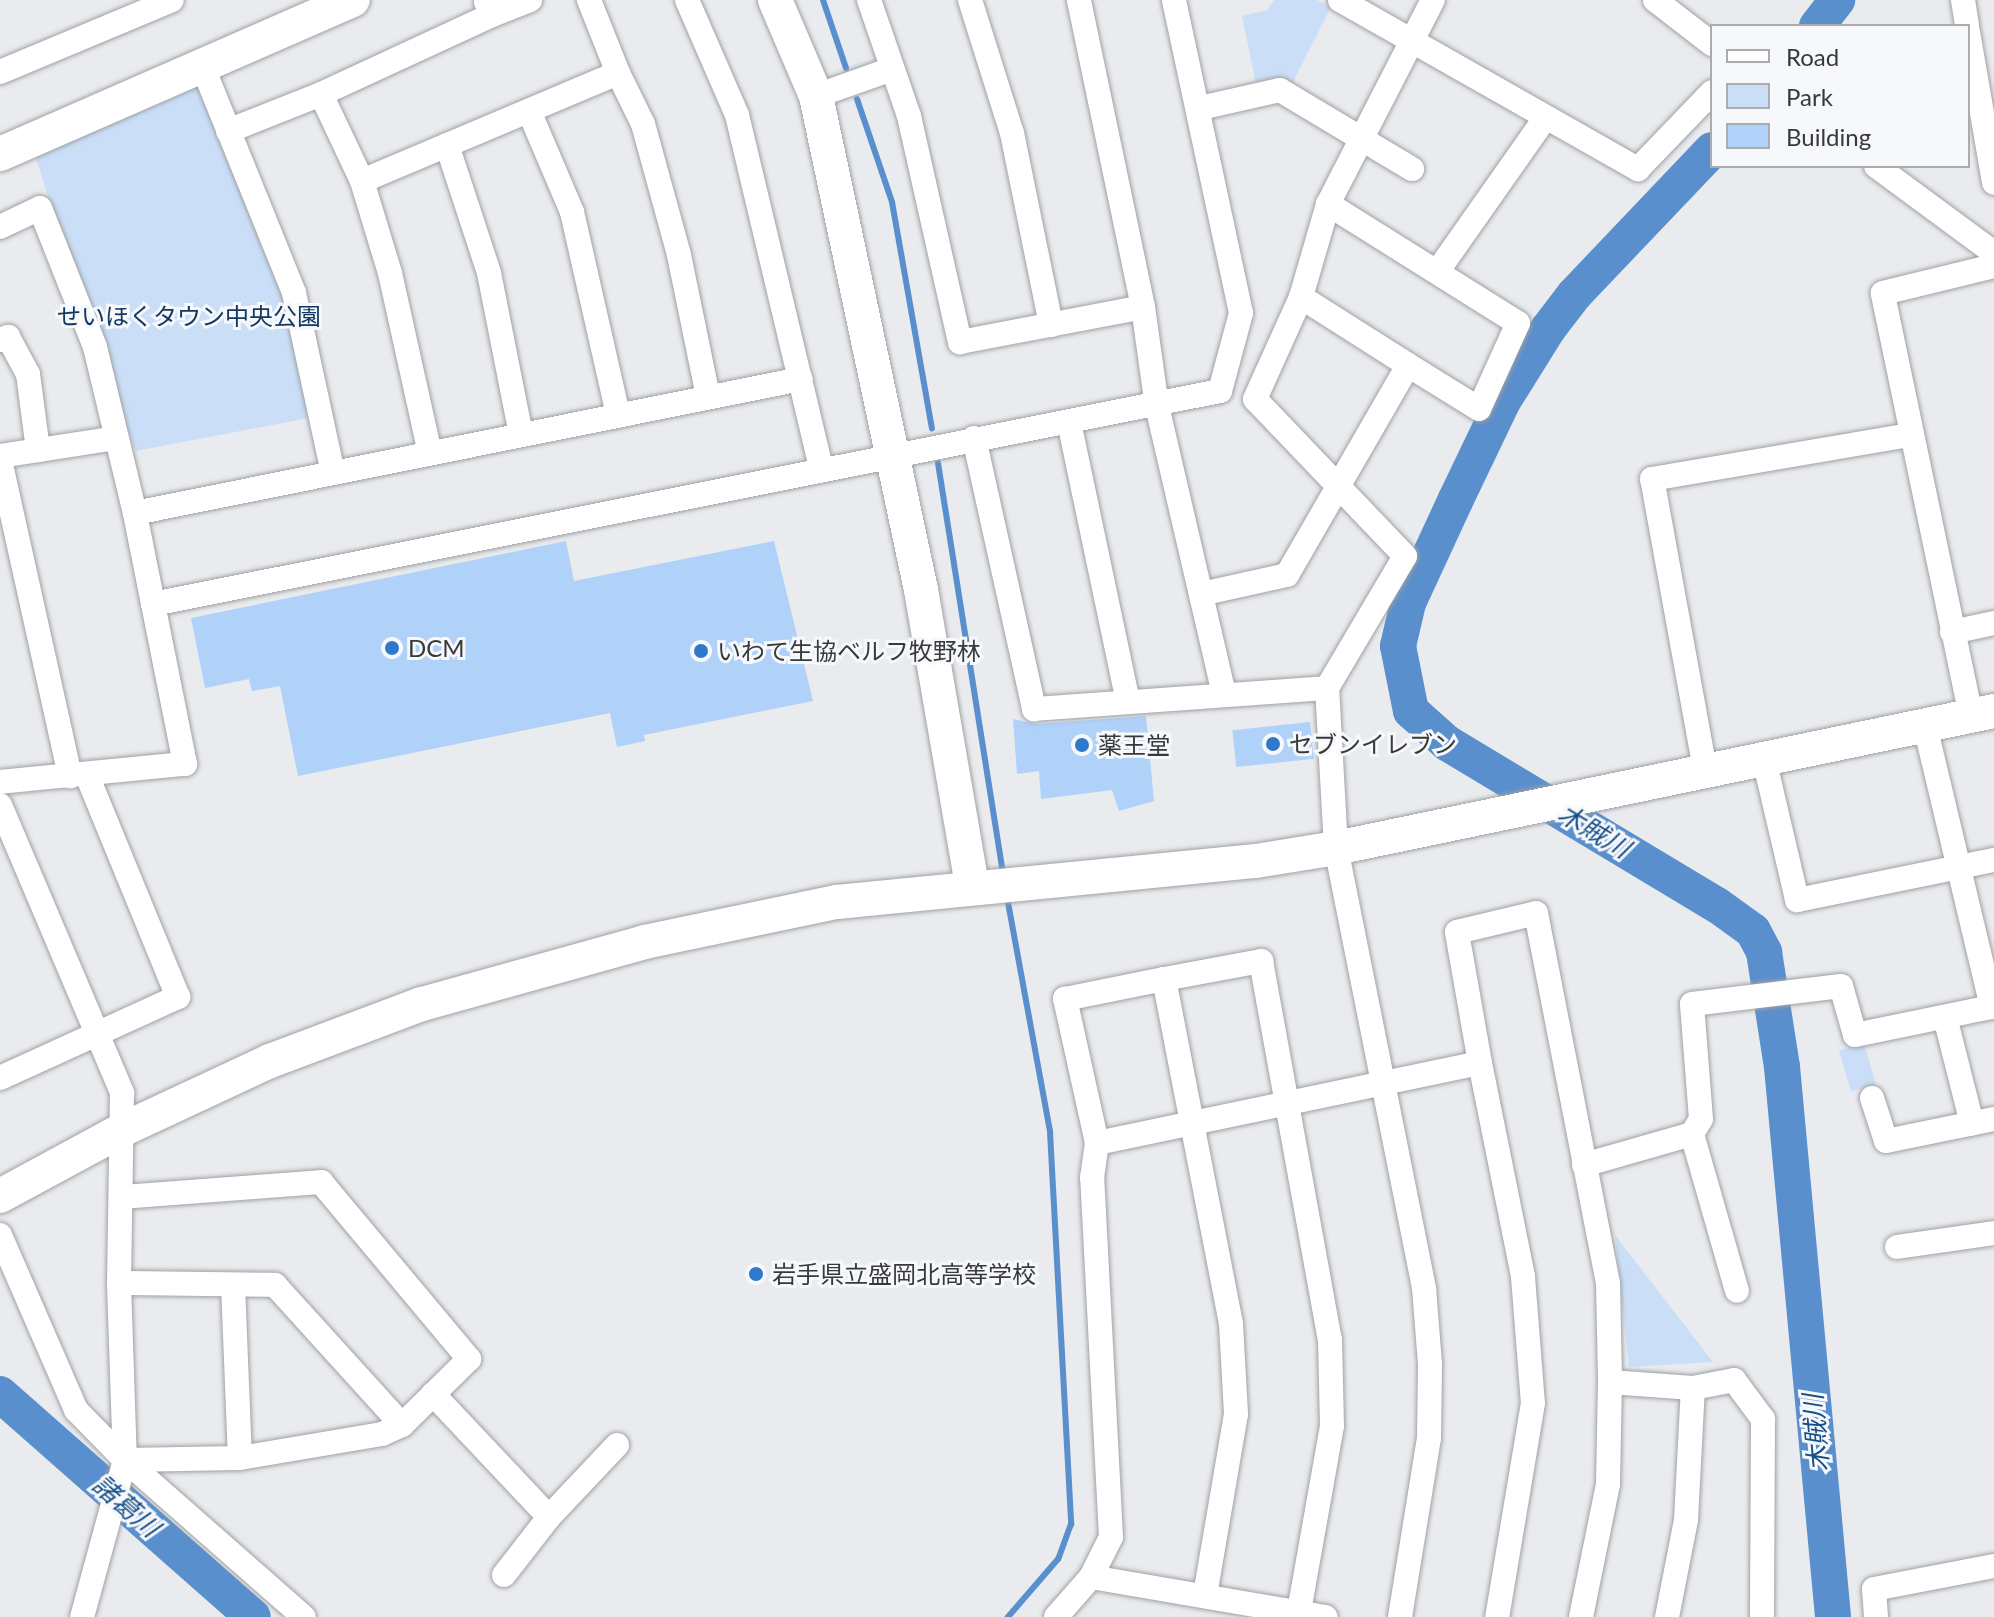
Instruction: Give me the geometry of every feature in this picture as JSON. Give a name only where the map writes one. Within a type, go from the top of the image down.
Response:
[{"type":"street","points":[[0,154],[353,0]]},
{"type":"street","points":[[228,131],[321,94],[488,8],[530,0]]},
{"type":"street","points":[[589,0],[618,73],[643,124],[679,255],[707,391]]},
{"type":"street","points":[[687,0],[737,115],[821,468]]},
{"type":"street","points":[[775,0],[816,96],[893,453],[972,886]]},
{"type":"street","points":[[869,0],[909,116],[960,342],[1143,307]]},
{"type":"street","points":[[970,0],[1012,133],[1051,325]]},
{"type":"street","points":[[1079,0],[1143,307],[1157,406],[1224,693]]},
{"type":"street","points":[[153,604],[893,453],[1157,406],[1220,391],[1241,313],[1200,108],[1174,0]]},
{"type":"street","points":[[1340,0],[1638,169],[1710,94]]},
{"type":"street","points":[[1400,1617],[1429,1438],[1430,1364],[1424,1288],[1336,848],[1327,688],[1405,556],[1255,399],[1301,297],[1328,204],[1433,0]]},
{"type":"street","points":[[1655,0],[1710,42]]},
{"type":"street","points":[[1963,0],[1967,24]]},
{"type":"street","points":[[0,72],[169,1]]},
{"type":"street","points":[[1971,62],[1994,183]]},
{"type":"street","points":[[202,65],[294,293],[333,473]]},
{"type":"street","points":[[816,96],[892,69]]},
{"type":"street","points":[[362,181],[618,73]]},
{"type":"street","points":[[1200,108],[1280,90],[1412,169]]},
{"type":"street","points":[[321,94],[362,181],[390,273],[430,454]]},
{"type":"street","points":[[529,111],[572,212],[618,415]]},
{"type":"street","points":[[1437,272],[1546,117]]},
{"type":"street","points":[[447,145],[489,273],[521,435]]},
{"type":"street","points":[[1879,168],[1994,253]]},
{"type":"street","points":[[1301,297],[1479,409],[1518,323],[1328,204]]},
{"type":"street","points":[[0,227],[40,208],[95,347],[135,513],[185,764],[0,782]]},
{"type":"street","points":[[0,1196],[122,1130],[270,1061],[422,1004],[645,942],[837,902],[972,886],[1256,861],[1336,848],[1544,801],[1706,775],[1764,759],[1982,714],[1952,632],[1909,435],[1883,293],[1994,266]]},
{"type":"street","points":[[0,340],[8,337],[28,374],[38,450]]},
{"type":"street","points":[[1201,594],[1287,575],[1408,365]]},
{"type":"street","points":[[135,513],[801,379]]},
{"type":"street","points":[[1069,422],[1128,701]]},
{"type":"street","points":[[1706,775],[1652,479],[1909,435]]},
{"type":"street","points":[[0,1078],[178,997],[78,775],[0,458],[116,438]]},
{"type":"street","points":[[974,438],[1034,709],[1327,688]]},
{"type":"street","points":[[1952,632],[1994,623]]},
{"type":"street","points":[[1584,1165],[1692,1134],[1701,1119],[1692,1004],[1841,986],[1855,1035],[1993,1007],[1956,868],[1925,726]]},
{"type":"street","points":[[1764,759],[1797,900],[1994,860]]},
{"type":"street","points":[[0,805],[122,1093],[119,1283],[123,1466],[101,1535],[82,1617]]},
{"type":"street","points":[[1497,1617],[1533,1403],[1523,1277],[1457,932],[1536,913],[1608,1283],[1608,1484],[1581,1617]]},
{"type":"street","points":[[1060,1616],[1091,1577],[1111,1537],[1092,1178],[1097,1143],[1065,999],[1261,961],[1289,1100],[1330,1339],[1332,1426],[1299,1612]]},
{"type":"street","points":[[1164,979],[1195,1119],[1231,1324],[1236,1414],[1205,1596]]},
{"type":"street","points":[[1872,1098],[1886,1141],[1983,1121],[1945,1017]]},
{"type":"street","points":[[1097,1143],[1195,1119],[1480,1063]]},
{"type":"street","points":[[1692,1134],[1737,1291]]},
{"type":"street","points":[[122,1197],[321,1182],[469,1359],[402,1425],[382,1434],[240,1458],[123,1466]]},
{"type":"street","points":[[1897,1247],[1994,1233]]},
{"type":"street","points":[[0,1235],[76,1410],[123,1466],[304,1617]]},
{"type":"street","points":[[119,1283],[275,1285],[402,1425]]},
{"type":"street","points":[[233,1285],[240,1458]]},
{"type":"street","points":[[1610,1382],[1693,1388],[1734,1380],[1763,1419],[1762,1617]]},
{"type":"street","points":[[1667,1617],[1686,1520],[1693,1388]]},
{"type":"street","points":[[433,1394],[549,1517]]},
{"type":"street","points":[[504,1575],[549,1517],[617,1445]]},
{"type":"street","points":[[1876,1617],[1874,1589],[1994,1566]]},
{"type":"street","points":[[1091,1577],[1326,1617]]},
{"type":"green space","points":[[1274,0],[1317,0],[1331,7],[1291,86],[1256,84],[1242,16],[1267,10]]},
{"type":"green space","name":"せいほくタウン中央公園","points":[[186,84],[200,86],[285,287],[314,417],[136,451],[95,347],[35,155]]},
{"type":"green space","points":[[1864,1043],[1876,1084],[1851,1092],[1839,1050]]},
{"type":"green space","points":[[1615,1235],[1713,1362],[1629,1367]]},
{"type":"building","name":"DCM","points":[[566,541],[574,581],[774,541],[813,701],[644,735],[645,741],[617,747],[610,713],[298,776],[280,686],[252,691],[249,679],[205,688],[191,618]]},
{"type":"building","name":"薬王堂","points":[[1146,716],[1154,801],[1119,811],[1112,790],[1041,799],[1039,771],[1017,774],[1013,719],[1035,724]]},
{"type":"building","name":"セブンイレブン","points":[[1310,722],[1314,759],[1236,767],[1232,730]]},
{"type":"waterway","points":[[823,0],[846,68]]},
{"type":"waterway","name":"木賊川","points":[[1819,24],[1837,0]]},
{"type":"waterway","points":[[857,99],[892,202],[932,428]]},
{"type":"waterway","name":"木賊川","points":[[1710,152],[1574,295],[1548,329],[1503,401],[1456,499],[1408,603],[1398,646],[1411,711],[1447,743],[1717,905],[1753,931],[1764,952],[1782,1067],[1833,1617]]},
{"type":"waterway","points":[[938,463],[1003,874]]},
{"type":"waterway","points":[[1007,897],[1050,1132],[1071,1524],[1058,1559],[1008,1617]]},
{"type":"waterway","name":"諸葛川","points":[[0,1394],[253,1617]]},
{"type":"place","name":"DCM","points":[[392,648]]},
{"type":"place","name":"いわて生協ベルフ牧野林","points":[[701,651]]},
{"type":"place","name":"セブンイレブン","points":[[1273,744]]},
{"type":"place","name":"薬王堂","points":[[1082,745]]},
{"type":"place","name":"岩手県立盛岡北高等学校","points":[[756,1274]]}]
